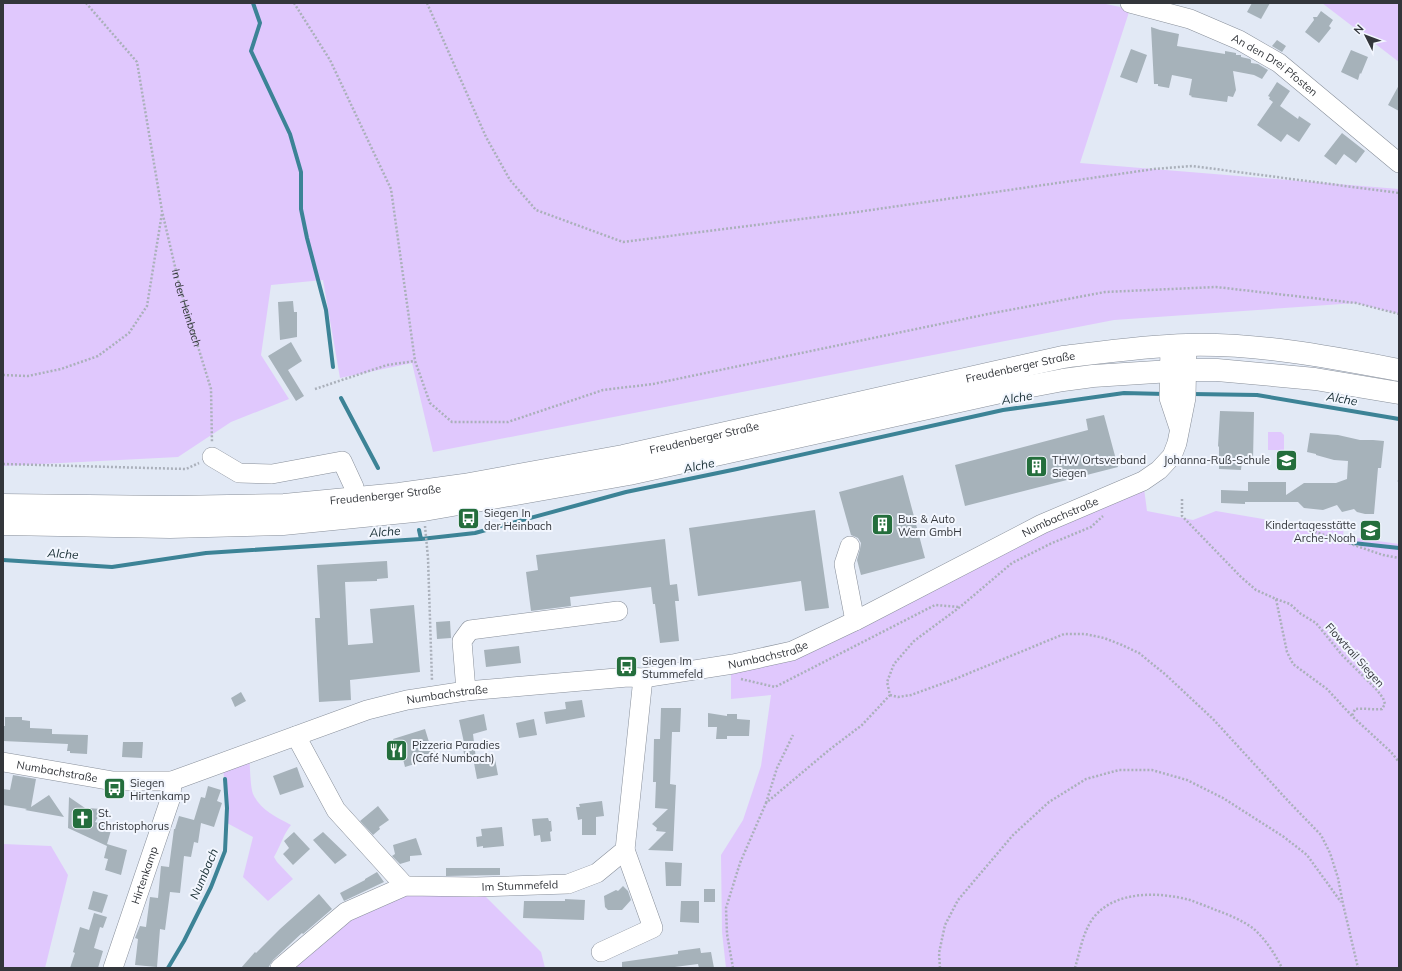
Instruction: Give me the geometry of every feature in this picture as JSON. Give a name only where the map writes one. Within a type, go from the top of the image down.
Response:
[{"type":"main road","name":"Freudenberger Straße","points":[[3,505],[173,508],[284,505],[355,499],[464,485],[623,456],[1063,357],[1117,350],[1179,346],[1217,346],[1274,350],[1351,361],[1399,370]]},
{"type":"main road","name":"Freudenberger Straße","points":[[3,524],[170,527],[283,524],[424,510],[629,474],[1005,391],[1093,376],[1178,370],[1217,370],[1315,379],[1399,393]]},
{"type":"street","name":"An den Drei Pfosten","points":[[1130,3],[1190,19],[1238,40],[1279,63],[1399,163]]},
{"type":"street","name":"Numbachstraße","points":[[3,762],[114,781],[172,781],[367,710],[407,700],[466,691],[628,677],[643,678],[733,664],[792,651],[855,621],[1042,524],[1143,481],[1159,470],[1172,456],[1177,443],[1179,428],[1179,346]]},
{"type":"street","points":[[212,457],[239,473],[272,474],[342,461],[354,487],[355,499]]},
{"type":"street","points":[[844,553],[855,621]]},
{"type":"street","points":[[466,691],[462,641],[470,630],[618,611]]},
{"type":"street","points":[[601,952],[653,928],[625,850],[643,678]]},
{"type":"street","points":[[296,736],[336,810],[405,886]]},
{"type":"street","name":"Hirtenkamp","points":[[113,968],[171,797],[172,781]]},
{"type":"street","name":"Im Stummefeld","points":[[280,968],[346,912],[405,886],[476,887],[568,884],[597,873],[625,850]]},
{"type":"path","name":"In der Heinbach","points":[[86,3],[137,62],[162,211],[180,288],[211,389],[212,457]]},
{"type":"path","points":[[294,3],[330,60],[391,189],[415,360],[430,403],[452,422],[508,422],[603,390],[653,384],[965,319],[1105,292],[1216,288],[1356,304],[1399,314]]},
{"type":"path","points":[[427,3],[486,137],[510,180],[536,210],[623,242],[864,211],[1154,169],[1192,166],[1399,193]]},
{"type":"path","points":[[3,375],[28,376],[61,369],[98,356],[129,333],[147,306],[162,211]]},
{"type":"path","points":[[316,389],[387,365],[415,360]]},
{"type":"path","points":[[3,464],[186,469],[212,457]]},
{"type":"path","name":"Flowtrail Siegen","points":[[1182,499],[1182,516],[1241,577],[1256,590],[1276,600],[1290,604],[1301,614],[1316,623],[1342,655],[1383,698],[1385,704],[1382,709],[1355,709],[1352,716]]},
{"type":"path","points":[[890,695],[887,682],[894,664],[914,641],[960,607],[1012,563],[1052,543],[1090,527],[1108,512]]},
{"type":"path","points":[[1292,524],[1382,555],[1399,558]]},
{"type":"path","points":[[426,532],[433,695]]},
{"type":"path","points":[[1276,600],[1287,652],[1293,664],[1327,688],[1352,716],[1391,752],[1399,762]]},
{"type":"path","points":[[733,664],[740,679],[775,687],[935,605],[960,607]]},
{"type":"path","points":[[890,695],[898,697],[918,692],[955,679],[1064,634],[1085,634],[1104,638],[1139,653],[1166,675],[1213,719],[1321,835],[1330,852],[1338,878],[1358,968]]},
{"type":"path","points":[[766,803],[829,750],[862,725],[890,695]]},
{"type":"path","points":[[733,968],[727,934],[726,908],[740,863],[766,803],[777,768],[793,735]]},
{"type":"path","points":[[940,968],[939,953],[945,925],[958,900],[1013,834],[1049,802],[1086,779],[1119,770],[1152,770],[1187,780],[1224,798],[1284,837],[1307,855],[1343,904]]},
{"type":"path","points":[[1075,968],[1085,932],[1094,917],[1108,905],[1126,898],[1167,895],[1190,900],[1222,912],[1253,929],[1276,956],[1282,968]]},
{"type":"shaded area","points":[[3,3],[1101,3],[1130,9],[1080,163],[1399,189],[1399,314],[1356,303],[1114,320],[433,452],[412,363],[340,378],[323,280],[271,285],[261,355],[289,399],[231,422],[178,457],[3,466]]},
{"type":"shaded area","points":[[1322,3],[1399,3],[1399,62]]},
{"type":"shaded area","points":[[1268,432],[1281,432],[1284,435],[1284,450],[1268,450]]},
{"type":"shaded area","points":[[1143,481],[1147,511],[1193,520],[1216,511],[1292,524],[1344,526],[1343,536],[1399,544],[1399,968],[726,968],[722,932],[721,855],[743,820],[761,766],[771,695],[731,699],[731,674],[733,664],[757,659]]},
{"type":"shaded area","points":[[249,753],[251,786],[256,800],[264,809],[291,825],[274,857],[293,879],[268,901],[243,877],[253,837],[227,823],[227,794],[221,764]]},
{"type":"shaded area","points":[[3,844],[51,846],[68,875],[45,968],[3,968]]},
{"type":"shaded area","points":[[405,886],[476,887],[541,952],[545,968],[280,968],[346,912]]},
{"type":"building","points":[[1252,3],[1270,3],[1261,19],[1247,12]]},
{"type":"building","points":[[1321,11],[1333,20],[1329,26],[1331,28],[1319,43],[1305,32],[1314,20],[1313,17],[1317,17]]},
{"type":"building","points":[[1151,27],[1179,34],[1177,46],[1225,54],[1225,51],[1236,53],[1236,55],[1241,55],[1241,57],[1250,59],[1251,63],[1258,64],[1268,70],[1262,79],[1254,75],[1233,71],[1236,90],[1233,97],[1228,96],[1227,102],[1191,97],[1192,96],[1189,95],[1192,79],[1172,75],[1169,88],[1158,86],[1158,84],[1154,84]]},
{"type":"building","points":[[1277,40],[1286,46],[1282,52],[1272,46]]},
{"type":"building","points":[[1131,49],[1147,55],[1137,83],[1120,77]]},
{"type":"building","points":[[1351,50],[1368,57],[1358,80],[1341,72]]},
{"type":"building","points":[[1277,82],[1290,91],[1280,106],[1298,119],[1299,116],[1311,124],[1299,142],[1287,134],[1281,142],[1257,125],[1273,102],[1268,96]]},
{"type":"building","points":[[1399,85],[1399,111],[1388,105]]},
{"type":"building","points":[[1342,133],[1365,151],[1356,163],[1344,154],[1336,165],[1324,156]]},
{"type":"building","points":[[293,301],[294,312],[297,312],[297,337],[280,340],[278,302]]},
{"type":"building","points":[[291,342],[302,361],[288,370],[304,396],[296,401],[268,356]]},
{"type":"building","points":[[1220,411],[1254,412],[1253,460],[1242,460],[1241,470],[1219,469],[1218,446]]},
{"type":"building","name":"THW Ortsverband Siegen","points":[[1104,415],[1118,467],[965,506],[955,465],[1088,430],[1086,419]]},
{"type":"building","points":[[1310,433],[1338,435],[1360,440],[1384,441],[1381,468],[1378,468],[1374,514],[1357,512],[1354,509],[1342,512],[1337,505],[1323,510],[1304,508],[1298,502],[1245,502],[1245,504],[1221,503],[1221,490],[1248,491],[1248,482],[1286,482],[1286,495],[1304,483],[1336,483],[1347,479],[1348,461],[1334,460],[1307,452]]},
{"type":"building","name":"Bus & Auto Wern GmbH","points":[[903,475],[925,558],[861,575],[857,560],[861,543],[858,538],[851,535],[839,492]]},
{"type":"building","points":[[815,510],[829,608],[805,611],[801,581],[698,596],[689,528]]},
{"type":"building","points":[[665,539],[670,585],[677,584],[679,601],[675,601],[679,641],[660,643],[655,604],[653,604],[651,587],[570,597],[571,606],[531,611],[526,572],[538,570],[536,555]]},
{"type":"building","points":[[387,561],[388,578],[377,579],[377,581],[345,582],[348,645],[373,643],[370,609],[414,605],[420,672],[350,680],[351,700],[319,702],[315,618],[320,618],[317,565]]},
{"type":"building","points":[[450,621],[451,638],[437,639],[436,622]]},
{"type":"building","points":[[519,646],[521,663],[486,667],[484,650]]},
{"type":"building","points":[[241,692],[246,701],[235,707],[231,698]]},
{"type":"building","points":[[582,700],[585,717],[546,724],[544,712],[566,709],[565,702]]},
{"type":"building","points":[[661,708],[681,708],[680,732],[672,732],[670,784],[676,785],[673,851],[648,850],[666,832],[656,831],[657,828],[652,824],[668,809],[655,808],[656,782],[653,782],[654,739],[660,739]]},
{"type":"building","points":[[708,713],[727,716],[727,714],[737,714],[737,719],[750,720],[749,736],[727,736],[727,739],[716,739],[717,727],[708,727]]},
{"type":"building","points":[[484,714],[487,730],[473,734],[476,759],[465,761],[463,747],[465,747],[459,720]]},
{"type":"building","points":[[5,717],[22,717],[22,720],[30,721],[30,728],[52,729],[52,734],[88,735],[87,754],[70,753],[70,751],[67,751],[68,744],[3,741],[3,726],[5,726]]},
{"type":"building","points":[[534,719],[537,735],[519,738],[516,723]]},
{"type":"building","points":[[425,729],[429,742],[431,741],[436,756],[421,760],[421,762],[405,767],[402,755],[389,759],[386,749],[395,746],[393,739]]},
{"type":"building","points":[[123,742],[143,742],[142,758],[122,757]]},
{"type":"building","points":[[495,759],[498,775],[477,779],[474,763]]},
{"type":"building","points":[[297,767],[304,787],[280,795],[273,776]]},
{"type":"building","points":[[13,775],[36,779],[31,807],[49,795],[64,817],[3,805],[3,789],[10,790]]},
{"type":"building","points":[[208,786],[221,790],[217,801],[222,803],[214,827],[201,823],[198,843],[194,842],[191,857],[184,856],[180,893],[170,892],[165,930],[160,929],[157,967],[135,965],[138,939],[135,938],[140,926],[146,927],[150,897],[158,898],[161,866],[169,867],[174,829],[179,816],[194,820],[201,797],[205,798]]},
{"type":"building","points":[[69,797],[85,808],[103,809],[95,822],[112,827],[107,844],[127,850],[121,875],[105,870],[108,859],[104,858],[107,846],[68,828]]},
{"type":"building","points":[[602,801],[604,816],[596,817],[596,835],[582,835],[582,819],[578,820],[576,807],[580,807],[579,804]]},
{"type":"building","points":[[378,806],[389,820],[379,827],[380,829],[373,835],[360,821]]},
{"type":"building","points":[[548,818],[549,821],[551,821],[551,841],[541,842],[540,835],[534,836],[532,819]]},
{"type":"building","points":[[502,827],[504,846],[483,848],[483,846],[477,847],[476,837],[482,836],[481,829]]},
{"type":"building","points":[[294,832],[310,849],[293,865],[283,854],[289,848],[284,841]]},
{"type":"building","points":[[323,832],[347,855],[335,864],[313,840]]},
{"type":"building","points":[[416,838],[422,855],[410,856],[410,861],[400,864],[392,856],[395,854],[393,845]]},
{"type":"building","points":[[665,862],[682,863],[681,886],[666,886]]},
{"type":"building","points":[[446,868],[500,868],[500,875],[446,876]]},
{"type":"building","points":[[377,872],[384,882],[344,901],[340,893]]},
{"type":"building","points":[[623,886],[628,891],[631,900],[622,910],[608,910],[605,907],[604,896],[616,890],[618,891]]},
{"type":"building","points":[[704,889],[715,889],[715,902],[704,902]]},
{"type":"building","points":[[93,891],[108,895],[102,913],[88,909]]},
{"type":"building","points":[[319,894],[332,909],[303,934],[302,933],[273,960],[268,968],[241,968],[255,952],[256,953]]},
{"type":"building","points":[[565,899],[585,900],[584,920],[523,918],[524,901],[565,901]]},
{"type":"building","points":[[681,901],[699,901],[699,923],[680,922]]},
{"type":"building","points":[[94,913],[107,917],[103,928],[100,927],[94,948],[103,951],[98,968],[70,968],[75,953],[73,952],[80,927],[89,930]]},
{"type":"building","points":[[700,948],[701,953],[711,952],[714,968],[699,968],[698,964],[667,968],[622,968],[622,962],[678,954],[678,951]]},
{"type":"waterway","points":[[253,3],[260,23],[251,51],[290,134],[301,172],[301,209],[326,310],[333,367]]},
{"type":"waterway","name":"Alche","points":[[3,560],[112,567],[206,553],[421,539],[475,533],[626,492],[1003,410],[1124,393],[1165,394]]},
{"type":"waterway","name":"Alche","points":[[1192,394],[1257,395],[1399,419]]},
{"type":"waterway","points":[[341,398],[378,468]]},
{"type":"waterway","points":[[419,530],[421,539]]},
{"type":"waterway","points":[[1349,541],[1353,543],[1399,548]]},
{"type":"waterway","name":"Numbach","points":[[168,968],[184,941],[211,887],[225,851],[227,808],[225,779]]},
{"type":"place","name":"Johanna-Ruß-Schule","points":[[1286,460]]},
{"type":"place","name":"THW Ortsverband Siegen","points":[[1036,466]]},
{"type":"place","name":"Siegen In der Heinbach","points":[[469,519]]},
{"type":"place","name":"Bus & Auto Wern GmbH","points":[[882,525]]},
{"type":"place","name":"Kindertagesstätte Arche-Noah","points":[[1371,531]]},
{"type":"place","name":"Siegen Im Stummefeld","points":[[626,667]]},
{"type":"place","name":"Pizzeria Paradies (Café Numbach)","points":[[396,751]]},
{"type":"place","name":"Siegen Hirtenkamp","points":[[115,789]]},
{"type":"place","name":"St. Christophorus","points":[[82,819]]}]
